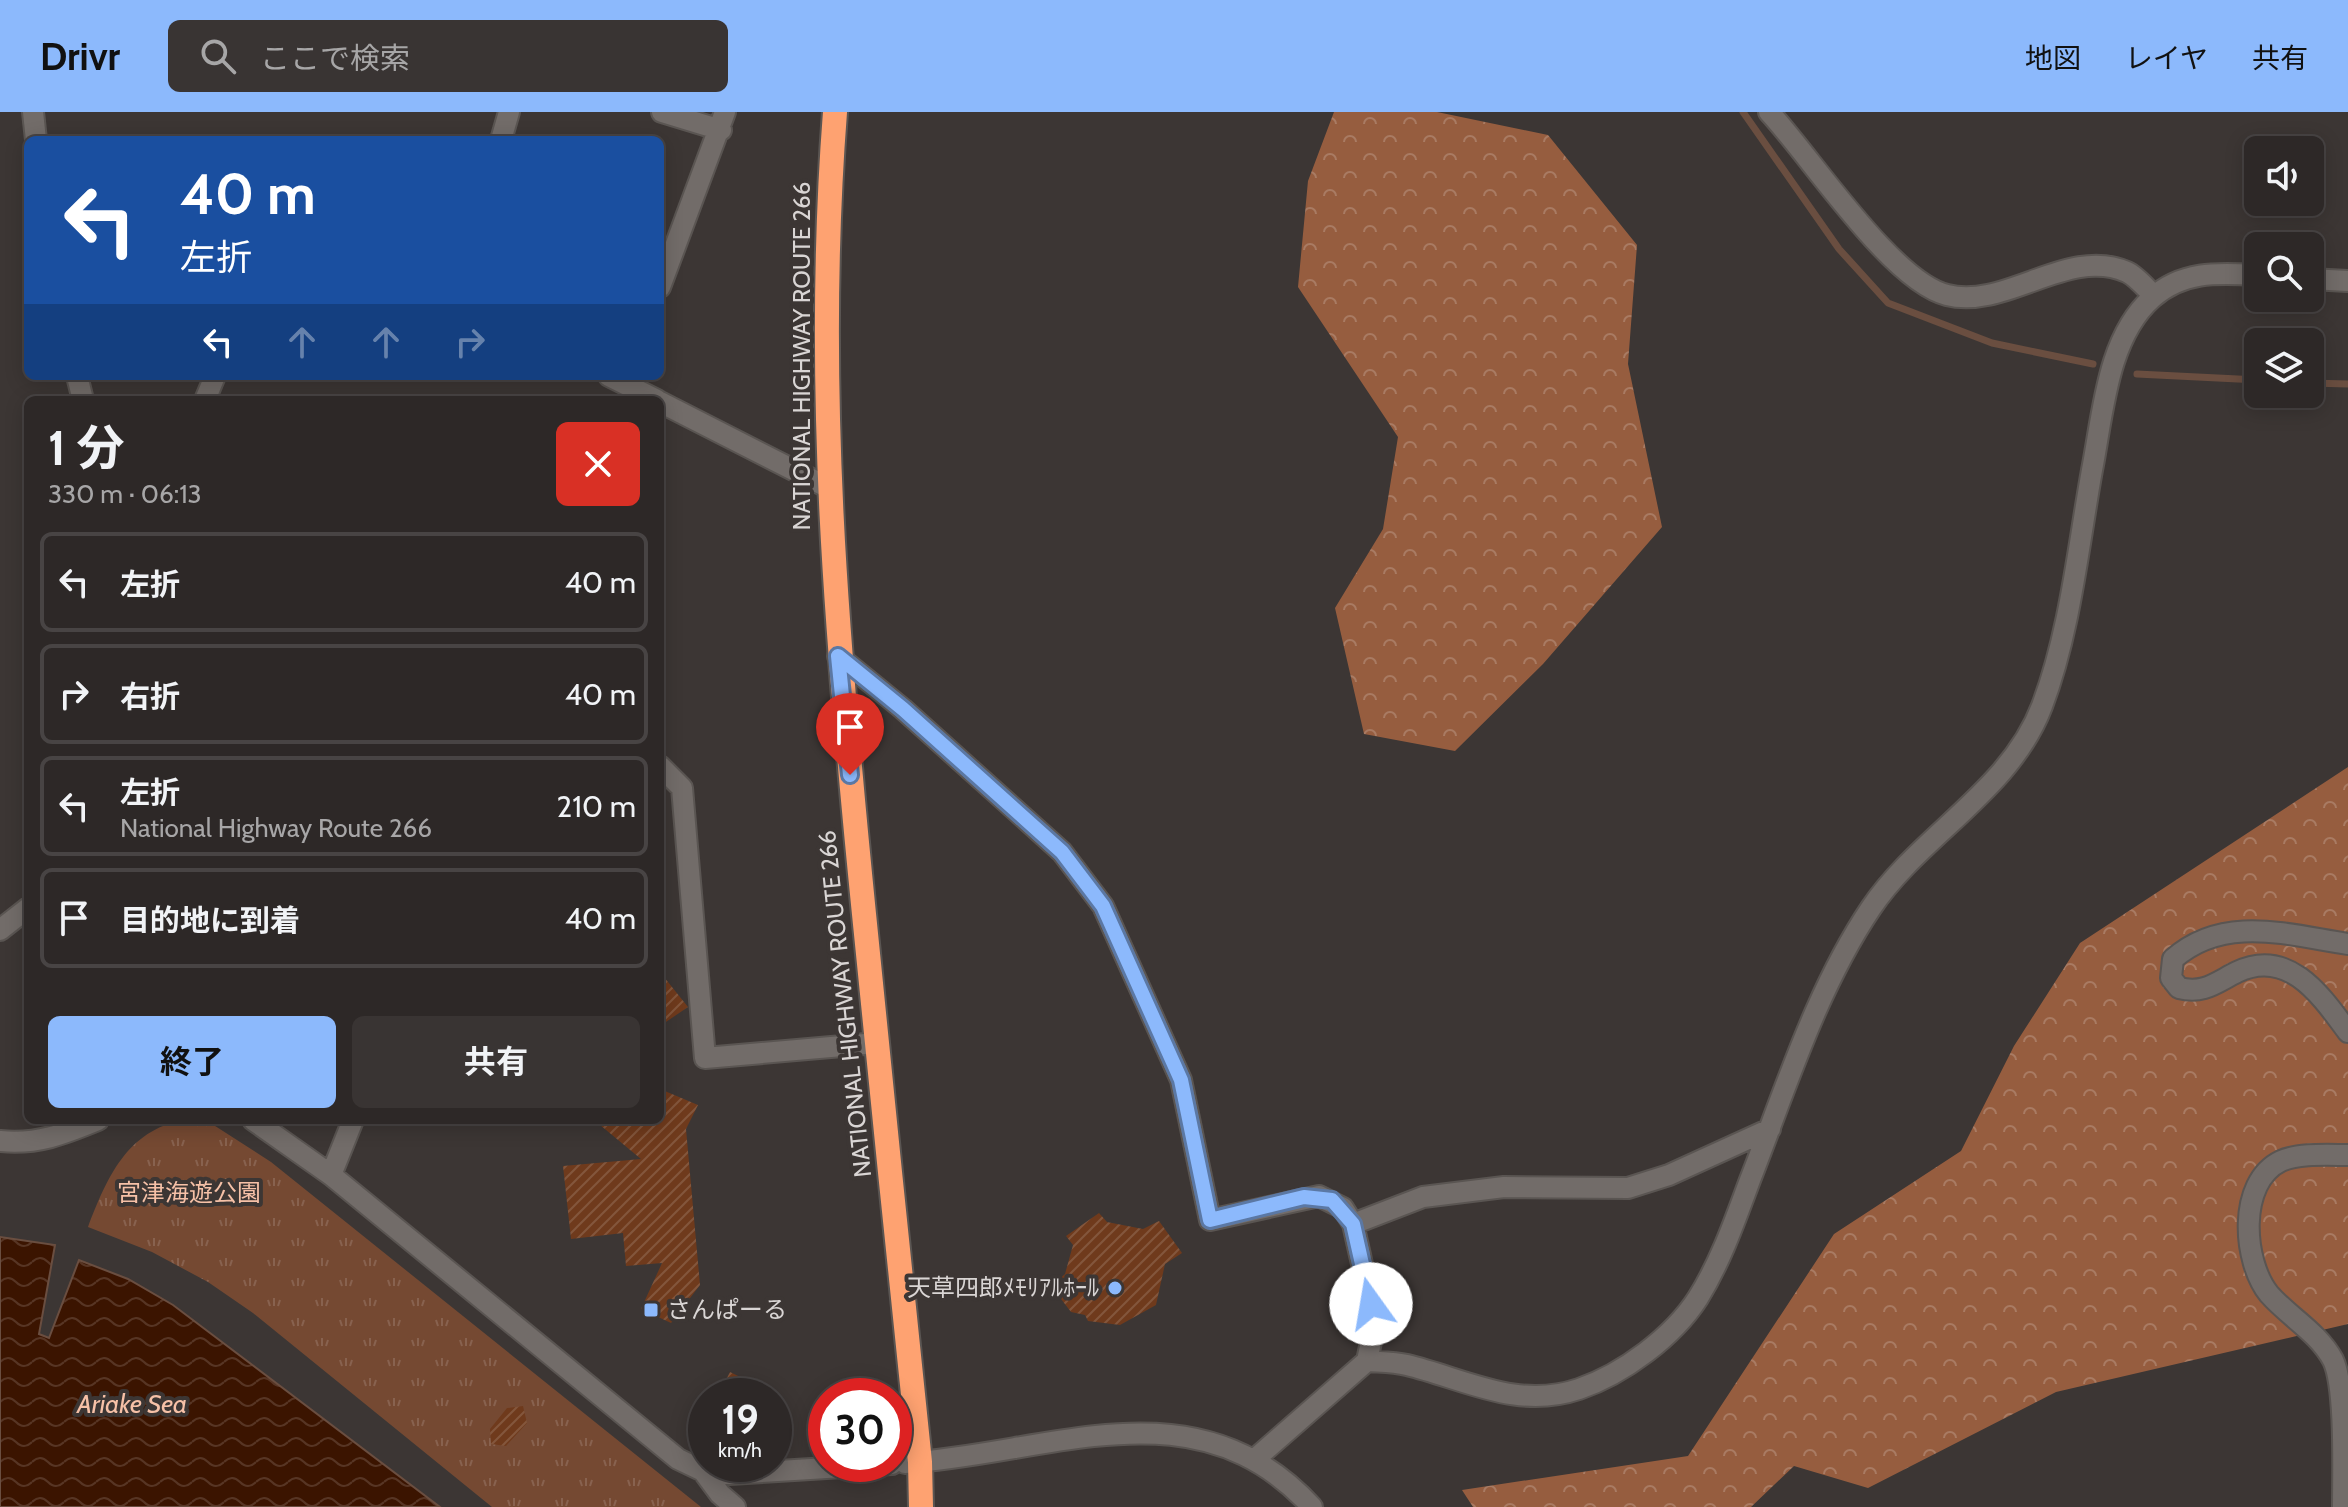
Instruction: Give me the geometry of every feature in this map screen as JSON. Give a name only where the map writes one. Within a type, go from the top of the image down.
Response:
[{"type":"highway","name":"NATIONAL HIGHWAY ROUTE 266","points":[[835,112],[828,191],[827,487],[838,656],[920,1462],[921,1507]]},
{"type":"street","points":[[33,112],[36,136]]},
{"type":"street","points":[[502,136],[509,112]]},
{"type":"street","points":[[662,112],[723,121],[664,276]]},
{"type":"street","points":[[1769,112],[1802,147],[1863,229],[1921,283],[1947,295],[1980,297],[2079,269],[2101,267],[2128,272],[2154,296]]},
{"type":"street","points":[[1367,1361],[1404,1364],[1494,1394],[1534,1397],[1578,1390],[1622,1368],[1663,1338],[1697,1300],[1723,1250],[1819,1004],[1873,904],[2017,753],[2041,709],[2060,643],[2115,360],[2137,312],[2172,283],[2204,274],[2244,275]]},
{"type":"street","points":[[2324,280],[2348,281]]},
{"type":"street","points":[[618,380],[648,396]]},
{"type":"street","points":[[664,404],[827,487]]},
{"type":"street","points":[[838,656],[903,709],[1062,852],[1103,906],[1181,1080],[1210,1220],[1319,1196],[1343,1208],[1353,1224],[1371,1304],[1373,1332],[1367,1361],[1255,1459]]},
{"type":"street","points":[[664,770],[682,788],[705,1058],[877,1043]]},
{"type":"street","points":[[0,930],[24,911]]},
{"type":"street","points":[[2348,944],[2252,929],[2207,936],[2173,959],[2171,978],[2179,988],[2201,992],[2241,970],[2273,967],[2314,986],[2348,1032]]},
{"type":"street","points":[[0,1141],[26,1143],[55,1138],[88,1124]]},
{"type":"street","points":[[259,1124],[331,1175],[678,1459],[688,1464]]},
{"type":"street","points":[[331,1175],[351,1124]]},
{"type":"street","points":[[1353,1224],[1423,1197],[1504,1187],[1628,1188],[1669,1175],[1770,1129]]},
{"type":"street","points":[[2343,1507],[2340,1401],[2334,1362],[2310,1330],[2269,1293],[2256,1270],[2251,1246],[2251,1202],[2260,1180],[2281,1161],[2348,1155]]},
{"type":"street","points":[[912,1463],[1098,1437],[1162,1433],[1219,1443],[1255,1459],[1294,1487],[1312,1507]]},
{"type":"street","points":[[711,1482],[735,1507]]},
{"type":"green space","points":[[1334,112],[1437,112],[1548,135],[1637,245],[1628,364],[1662,527],[1543,664],[1455,751],[1364,734],[1335,608],[1383,529],[1398,437],[1298,287],[1308,181]]},
{"type":"green space","points":[[2348,767],[2348,1324],[2056,1392],[1868,1488],[1794,1466],[1751,1507],[1473,1507],[1462,1490],[1688,1456],[1834,1234],[1961,1151],[2014,1046],[2080,943]]},
{"type":"green space","name":"宮津海遊公園","points":[[212,1124],[271,1162],[701,1507],[492,1507],[253,1313],[208,1282],[152,1252],[88,1227],[103,1191],[122,1159],[134,1145],[164,1125]]},
{"type":"water","name":"Ariake Sea","points":[[0,1237],[55,1245],[39,1334],[49,1338],[79,1260],[128,1279],[173,1305],[440,1507],[0,1507]]},
{"type":"building","points":[[664,977],[688,1007],[664,1023]]},
{"type":"building","points":[[664,1091],[698,1105],[686,1129],[700,1285],[671,1323],[641,1309],[662,1263],[626,1266],[623,1233],[571,1239],[563,1166],[641,1159],[599,1124],[664,1124]]},
{"type":"building","points":[[1099,1213],[1107,1222],[1143,1229],[1159,1221],[1182,1253],[1165,1264],[1156,1305],[1120,1325],[1088,1321],[1085,1315],[1071,1312],[1058,1295],[1066,1289],[1059,1279],[1065,1274],[1073,1245],[1066,1236]]},
{"type":"building","points":[[730,1372],[742,1378],[727,1378]]},
{"type":"building","points":[[523,1406],[527,1423],[506,1446],[491,1444],[490,1429],[507,1408]]},
{"type":"waterway","points":[[1743,112],[1839,249],[1888,303],[1992,343],[2093,364]]},
{"type":"waterway","points":[[2137,374],[2244,379]]},
{"type":"waterway","points":[[2324,383],[2348,384]]},
{"type":"place","name":"天草四郎ﾒﾓﾘｱﾙﾎｰﾙ","points":[[1115,1288]]},
{"type":"place","name":"さんぱーる","points":[[651,1310]]},
{"type":"route","points":[[850,775],[838,656],[903,709],[1062,852],[1103,906],[1181,1080],[1210,1220],[1304,1197],[1319,1196],[1332,1200],[1343,1208],[1353,1224],[1371,1304]]}]
